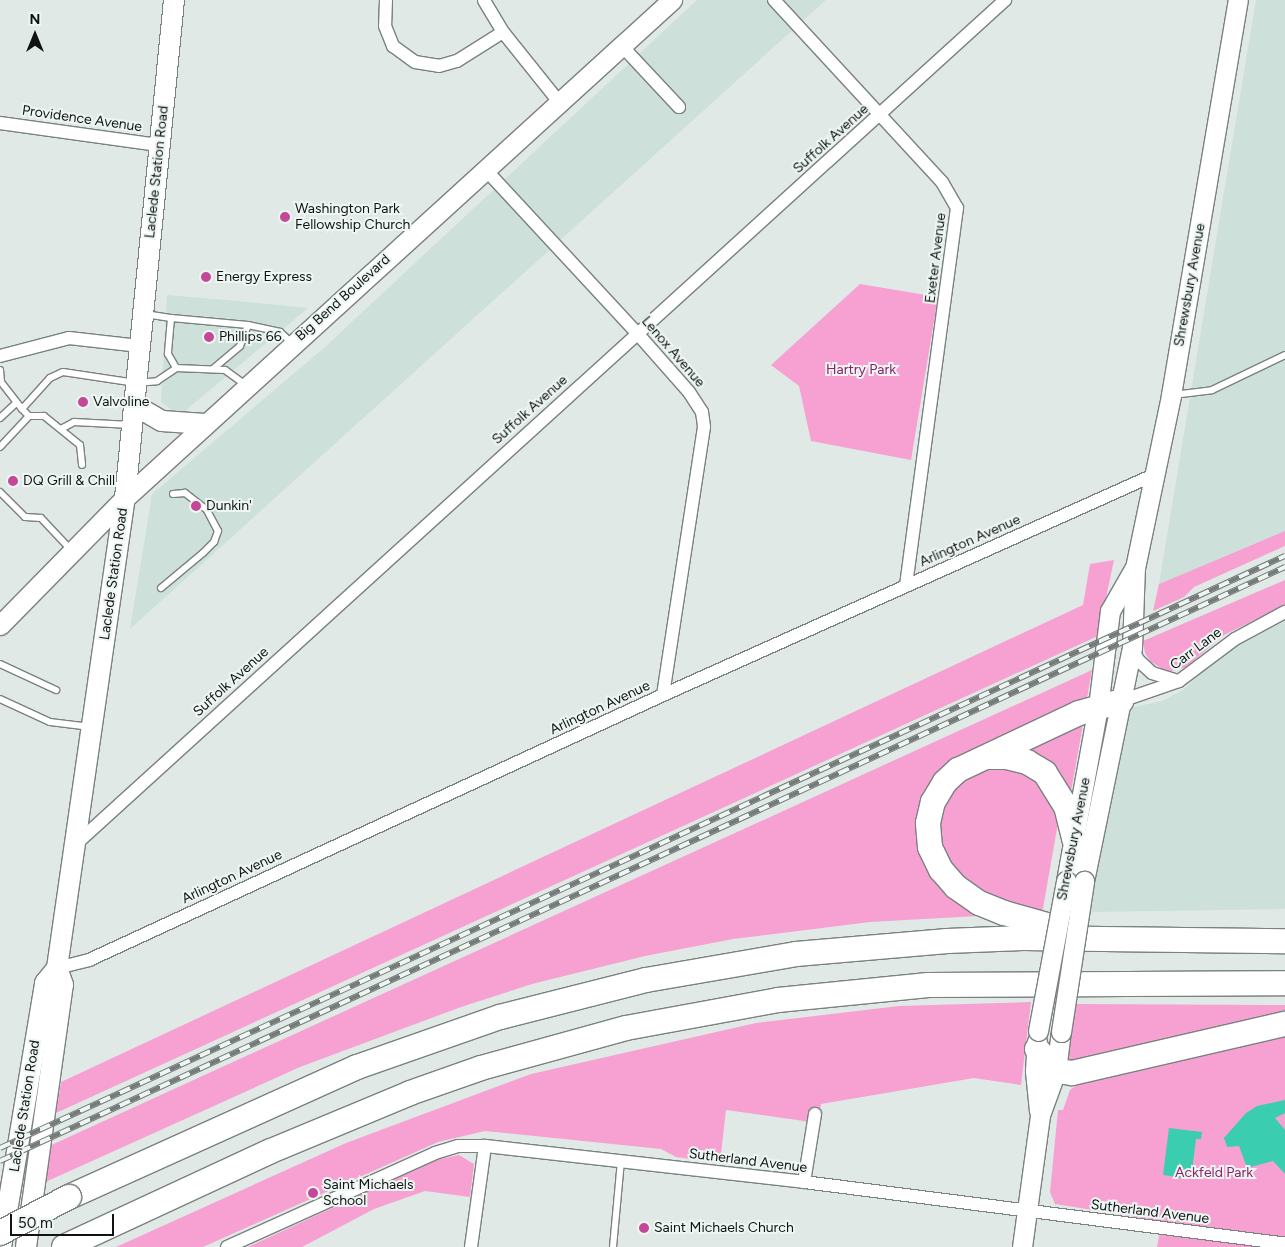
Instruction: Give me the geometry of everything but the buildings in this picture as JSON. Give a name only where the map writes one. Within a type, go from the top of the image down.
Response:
[{"type":"highway","points":[[1098,939],[1004,913],[979,903],[956,887],[941,870],[930,847],[928,823],[933,802],[945,782],[958,770],[1098,707],[1121,700]]},
{"type":"highway","points":[[984,758],[1007,757],[1027,762],[1045,773],[1058,789],[1066,806],[1074,840]]},
{"type":"highway","points":[[0,1233],[68,1197],[358,1067],[500,1017],[646,980],[796,954],[947,941],[1098,939],[1285,940]]},
{"type":"highway","points":[[64,1247],[280,1147],[410,1093],[481,1068],[626,1028],[778,1000],[928,985],[1285,983]]},
{"type":"highway","points":[[1037,1040],[1056,1072],[1072,1073],[1095,1070],[1285,1024]]},
{"type":"main road","name":"Laclede Station Road","points":[[1,1247],[46,982],[57,968],[77,843],[125,498],[174,0]]},
{"type":"main road","name":"Big Bend Boulevard","points":[[0,625],[125,498],[672,0]]},
{"type":"main road","name":"Shrewsbury Avenue","points":[[1040,1115],[1035,1071],[1037,1040],[1121,700],[1132,648],[1135,568],[1171,395],[1238,0]]},
{"type":"main road","points":[[134,405],[162,421],[205,424]]},
{"type":"main road","name":"Shrewsbury Avenue","points":[[1022,1247],[1040,1115],[1056,1072],[1075,881],[1074,840],[1098,707],[1110,611],[1135,568]]},
{"type":"main road","name":"Laclede Station Road","points":[[26,1247],[64,985],[57,968]]},
{"type":"street","points":[[386,0],[384,14],[388,37],[393,46],[414,62],[427,65],[448,64],[503,32]]},
{"type":"street","points":[[484,0],[503,32],[559,102]]},
{"type":"street","name":"Exeter Avenue","points":[[774,0],[879,116],[942,182],[957,208],[906,586]]},
{"type":"street","name":"Suffolk Avenue","points":[[77,843],[1005,0]]},
{"type":"street","points":[[622,46],[679,107]]},
{"type":"street","name":"Providence Avenue","points":[[0,123],[159,145]]},
{"type":"street","name":"Lenox Avenue","points":[[485,169],[690,392],[702,412],[704,427],[663,696]]},
{"type":"street","points":[[0,356],[69,338],[140,346]]},
{"type":"street","name":"Arlington Avenue","points":[[57,968],[89,960],[663,696],[1156,474]]},
{"type":"street","name":"Carr Lane","points":[[1121,700],[1179,681],[1235,639],[1285,612]]},
{"type":"street","points":[[1132,648],[1138,660],[1152,672],[1179,681]]},
{"type":"street","points":[[804,1182],[815,1114]]},
{"type":"street","name":"Sutherland Avenue","points":[[227,1247],[435,1153],[458,1146],[484,1146],[804,1182],[1285,1244]]},
{"type":"street","points":[[471,1247],[484,1146]]},
{"type":"lane","points":[[143,314],[248,325],[280,332],[293,344]]},
{"type":"lane","points":[[171,318],[168,354],[176,368]]},
{"type":"lane","points":[[214,368],[240,346],[248,325]]},
{"type":"lane","points":[[1171,395],[1212,390],[1285,355]]},
{"type":"lane","points":[[22,409],[50,378],[63,372],[136,383],[157,381],[176,368],[214,368],[225,370],[247,386]]},
{"type":"lane","points":[[0,370],[1,382],[16,403],[29,416],[44,416],[80,445],[82,466]]},
{"type":"lane","points":[[0,418],[16,403]]},
{"type":"lane","points":[[0,447],[29,416]]},
{"type":"lane","points":[[62,430],[74,422],[132,425]]},
{"type":"lane","points":[[0,492],[25,517],[41,518],[72,552]]},
{"type":"lane","points":[[161,588],[203,553],[218,531],[207,510],[185,492],[173,494]]},
{"type":"lane","points":[[0,664],[56,690]]},
{"type":"lane","points":[[0,699],[50,722],[93,727]]},
{"type":"lane","points":[[613,1247],[621,1161]]},
{"type":"shaded area","points":[[697,0],[826,0],[130,629],[152,494],[325,347]]},
{"type":"shaded area","points":[[1256,0],[1285,0],[1285,531],[1159,584]]},
{"type":"shaded area","points":[[167,295],[308,308],[185,411],[175,412],[161,402]]},
{"type":"shaded area","points":[[1285,621],[1285,909],[1089,912],[1126,716],[1134,707],[1162,701],[1183,690],[1222,654]]},
{"type":"shaded area","points":[[1285,1100],[1285,1113],[1275,1118],[1285,1130],[1285,1174],[1273,1161],[1247,1168],[1239,1146],[1227,1147],[1224,1138],[1246,1113],[1257,1106]]},
{"type":"shaded area","points":[[1169,1128],[1202,1132],[1201,1139],[1196,1139],[1191,1179],[1163,1175]]},
{"type":"green space","name":"Hartry Park","points":[[860,284],[938,297],[911,460],[811,441],[799,386],[771,365]]},
{"type":"green space","points":[[1285,531],[1285,546],[1194,587],[1184,597],[1153,611],[1159,584]]},
{"type":"green space","points":[[1114,560],[1098,636],[56,1113],[61,1082],[1083,605],[1090,564]]},
{"type":"green space","points":[[1285,580],[1285,605],[1224,635],[1186,667],[1167,672],[1150,661],[1145,653],[1143,641]]},
{"type":"green space","points":[[1092,670],[1086,704],[960,761],[922,810],[978,916],[870,922],[733,939],[645,956],[532,984],[461,1007],[300,1067],[41,1184],[47,1147]]},
{"type":"green space","points":[[1084,719],[1070,797],[1021,753]]},
{"type":"green space","points":[[999,763],[1036,774],[1059,817],[1042,914],[1010,910],[967,886],[943,857],[938,834],[939,813],[960,780]]},
{"type":"green space","points":[[1031,1002],[1021,1085],[974,1078],[821,1104],[818,1123],[726,1110],[720,1163],[676,1157],[661,1149],[485,1131],[438,1142],[203,1247],[116,1247],[346,1143],[531,1074],[756,1023],[899,1006]]},
{"type":"green space","points":[[1074,1004],[1285,1005],[1285,1018],[1091,1063],[1070,1061],[1068,1056]]},
{"type":"green space","name":"Ackfeld Park","points":[[1285,1030],[1285,1247],[1157,1247],[1162,1221],[1055,1204],[1050,1192],[1058,1110],[1063,1110],[1070,1090],[1084,1079]]},
{"type":"green space","points":[[459,1155],[474,1164],[470,1197],[425,1191],[374,1209],[302,1247],[248,1247],[436,1160]]},
{"type":"railway","points":[[0,1148],[1285,556]]},
{"type":"railway","points":[[0,1161],[1285,567]]},
{"type":"place","name":"Washington Park Fellowship Church","points":[[285,217]]},
{"type":"place","name":"Energy Express","points":[[206,277]]},
{"type":"place","name":"Phillips 66","points":[[209,337]]},
{"type":"place","name":"Valvoline","points":[[83,402]]},
{"type":"place","name":"DQ Grill & Chill","points":[[13,481]]},
{"type":"place","name":"Dunkin'","points":[[196,506]]},
{"type":"place","name":"Saint Michaels School","points":[[313,1193]]},
{"type":"place","name":"Saint Michaels Church","points":[[644,1228]]}]
